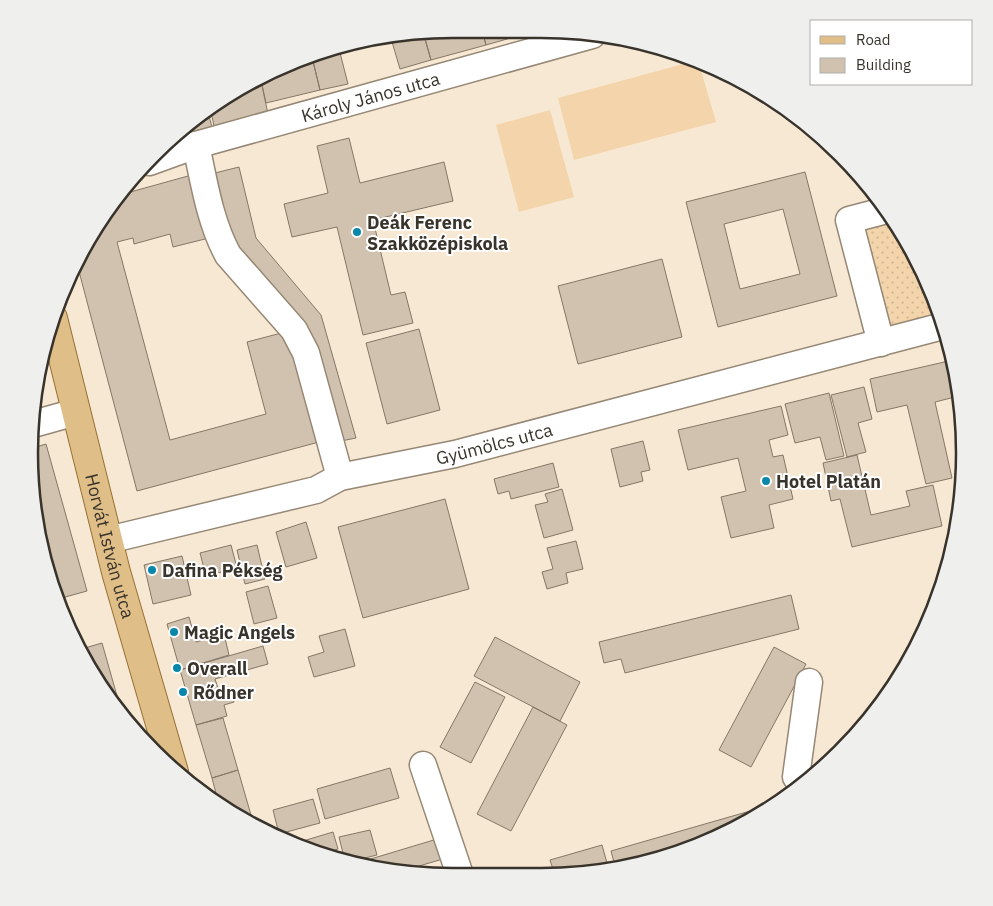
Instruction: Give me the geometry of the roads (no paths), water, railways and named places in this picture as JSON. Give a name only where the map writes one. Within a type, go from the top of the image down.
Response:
[{"type":"main road","name":"Horvát István utca","points":[[56,331],[108,540],[170,757]]},
{"type":"street","name":"Károly János utca","points":[[160,158],[196,145],[580,39]]},
{"type":"street","points":[[196,145],[209,201],[228,255],[294,330],[306,353],[340,477]]},
{"type":"street","points":[[878,212],[849,220],[881,343]]},
{"type":"street","name":"Gyümölcs utca","points":[[108,540],[316,490],[340,477],[455,454],[936,328]]},
{"type":"street","points":[[38,422],[76,412]]},
{"type":"street","points":[[796,777],[809,682]]},
{"type":"street","points":[[424,765],[458,868]]},
{"type":"place","name":"Deák Ferenc Szakközépiskola","points":[[357,232]]},
{"type":"place","name":"Hotel Platán","points":[[766,481]]},
{"type":"place","name":"Dafina Pékség","points":[[152,570]]},
{"type":"place","name":"Magic Angels","points":[[174,632]]},
{"type":"place","name":"Overall","points":[[177,668]]},
{"type":"place","name":"Rődner","points":[[183,692]]}]
